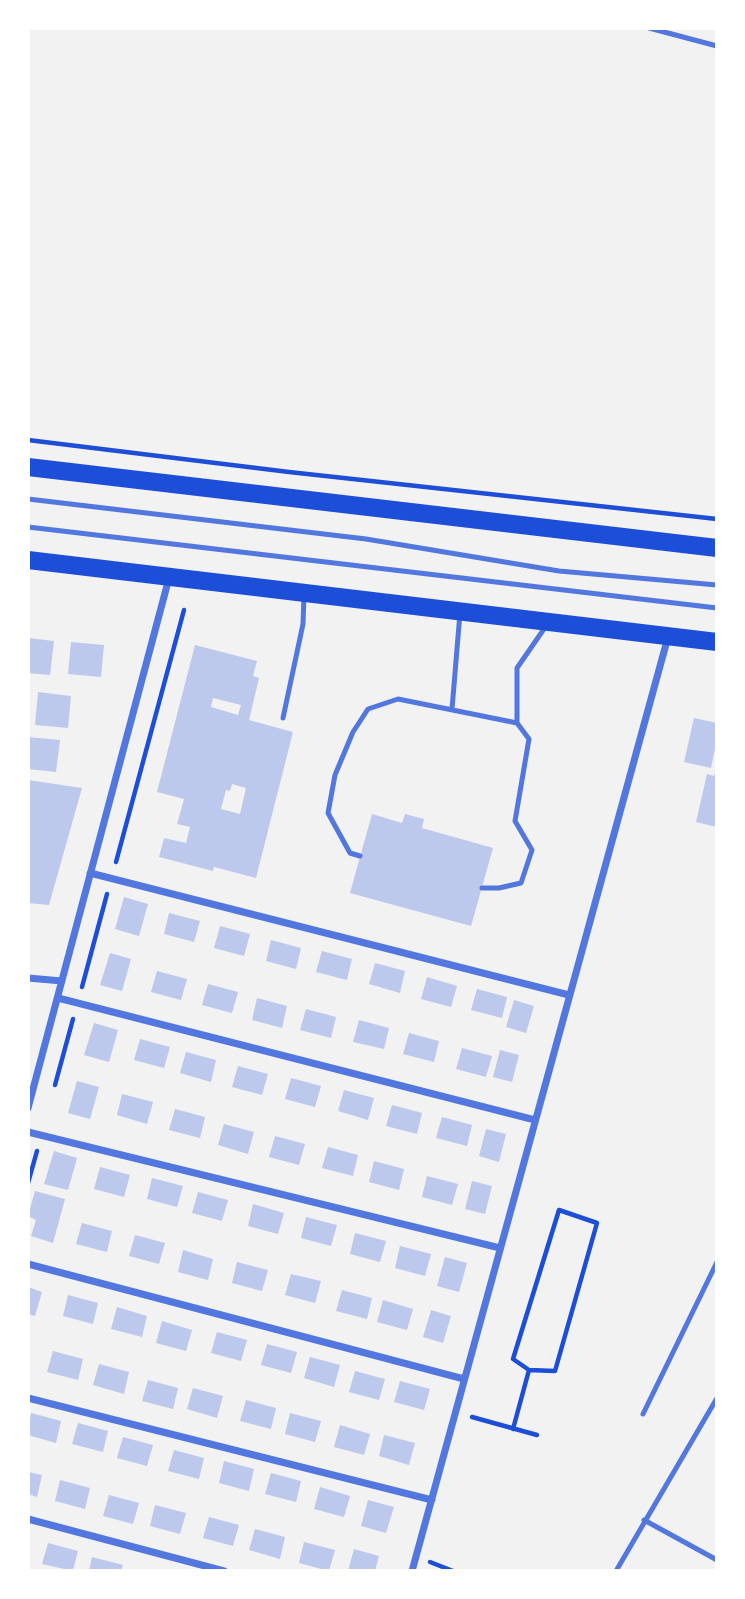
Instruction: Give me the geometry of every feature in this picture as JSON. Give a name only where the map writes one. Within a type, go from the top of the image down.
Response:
[{"type":"main road","points":[[28,467],[717,548]]},
{"type":"main road","points":[[28,560],[717,642]]},
{"type":"street","points":[[28,1107],[169,576]]},
{"type":"street","points":[[412,1571],[668,636]]},
{"type":"street","points":[[90,873],[569,996]]},
{"type":"street","points":[[28,978],[62,981]]},
{"type":"street","points":[[58,998],[535,1120]]},
{"type":"street","points":[[28,1132],[500,1248]]},
{"type":"street","points":[[28,1264],[464,1379]]},
{"type":"street","points":[[28,1398],[432,1500]]},
{"type":"street","points":[[28,1519],[224,1571]]},
{"type":"lane","points":[[649,28],[717,46]]},
{"type":"lane","points":[[28,499],[366,540],[559,571],[717,585]]},
{"type":"lane","points":[[28,527],[717,608]]},
{"type":"lane","points":[[284,718],[303,624],[304,592]]},
{"type":"lane","points":[[452,709],[461,610]]},
{"type":"lane","points":[[482,888],[499,888],[521,883],[532,850],[515,821],[529,739],[517,723],[517,668],[550,621]]},
{"type":"lane","points":[[360,856],[350,853],[328,813],[335,775],[353,732],[368,709],[398,699],[517,723]]},
{"type":"lane","points":[[643,1415],[717,1262]]},
{"type":"lane","points":[[616,1571],[717,1398]]},
{"type":"lane","points":[[644,1520],[717,1560]]},
{"type":"path","points":[[28,440],[717,519]]},
{"type":"path","points":[[558,1210],[597,1223],[555,1371],[529,1370],[513,1359],[558,1210]]},
{"type":"path","points":[[513,1429],[529,1370]]},
{"type":"path","points":[[468,1416],[537,1435]]},
{"type":"path","points":[[429,1562],[453,1571]]},
{"type":"building","points":[[28,638],[54,641],[50,675],[28,673]]},
{"type":"building","points":[[71,642],[104,645],[101,677],[68,674]]},
{"type":"building","points":[[195,645],[257,661],[253,676],[259,678],[249,720],[293,732],[256,878],[214,867],[213,871],[159,857],[164,838],[186,843],[190,827],[177,824],[184,799],[157,792]],"holes":[[[213,698],[241,705],[238,715],[211,707]],[[232,784],[246,788],[240,814],[221,809],[226,790],[230,791]]]},
{"type":"building","points":[[38,692],[71,696],[68,728],[35,725]]},
{"type":"building","points":[[694,718],[717,723],[717,739],[711,768],[684,762]]},
{"type":"building","points":[[28,737],[60,740],[56,772],[28,769]]},
{"type":"building","points":[[716,769],[717,827],[696,822],[707,774],[714,776]]},
{"type":"building","points":[[28,780],[82,788],[49,905],[28,903]]},
{"type":"building","points":[[372,814],[402,823],[405,814],[424,819],[422,828],[493,848],[471,926],[350,893]]},
{"type":"building","points":[[124,897],[148,904],[139,936],[115,929]]},
{"type":"building","points":[[169,913],[200,921],[194,942],[164,934]]},
{"type":"building","points":[[220,926],[250,934],[244,956],[214,948]]},
{"type":"building","points":[[271,940],[301,948],[296,969],[266,961]]},
{"type":"building","points":[[322,951],[352,959],[347,980],[316,972]]},
{"type":"building","points":[[110,953],[131,959],[122,991],[100,985]]},
{"type":"building","points":[[375,963],[405,971],[400,993],[369,984]]},
{"type":"building","points":[[157,971],[187,979],[181,1000],[151,992]]},
{"type":"building","points":[[427,977],[457,986],[451,1007],[421,999]]},
{"type":"building","points":[[208,984],[238,992],[232,1013],[202,1005]]},
{"type":"building","points":[[477,989],[507,997],[502,1018],[471,1010]]},
{"type":"building","points":[[257,998],[287,1006],[282,1028],[252,1020]]},
{"type":"building","points":[[514,1000],[534,1006],[526,1033],[506,1027]]},
{"type":"building","points":[[306,1009],[336,1017],[331,1038],[300,1030]]},
{"type":"building","points":[[359,1020],[389,1028],[384,1049],[353,1042]]},
{"type":"building","points":[[94,1023],[118,1030],[109,1062],[84,1055]]},
{"type":"building","points":[[409,1033],[439,1041],[434,1062],[403,1054]]},
{"type":"building","points":[[140,1039],[170,1047],[164,1068],[134,1060]]},
{"type":"building","points":[[462,1048],[492,1056],[486,1077],[456,1069]]},
{"type":"building","points":[[500,1050],[519,1055],[512,1082],[493,1077]]},
{"type":"building","points":[[186,1052],[216,1060],[211,1082],[180,1073]]},
{"type":"building","points":[[238,1066],[268,1074],[262,1095],[232,1087]]},
{"type":"building","points":[[291,1078],[321,1086],[315,1107],[285,1099]]},
{"type":"building","points":[[77,1081],[99,1087],[90,1119],[68,1113]]},
{"type":"building","points":[[344,1090],[374,1098],[368,1120],[338,1111]]},
{"type":"building","points":[[122,1094],[153,1102],[147,1124],[117,1115]]},
{"type":"building","points":[[392,1105],[422,1113],[417,1134],[386,1126]]},
{"type":"building","points":[[175,1109],[205,1117],[200,1138],[169,1130]]},
{"type":"building","points":[[442,1117],[472,1125],[467,1146],[436,1138]]},
{"type":"building","points":[[224,1124],[254,1132],[248,1154],[218,1145]]},
{"type":"building","points":[[486,1129],[506,1134],[499,1162],[479,1156]]},
{"type":"building","points":[[275,1136],[305,1144],[299,1165],[269,1157]]},
{"type":"building","points":[[328,1147],[358,1155],[353,1176],[322,1168]]},
{"type":"building","points":[[54,1151],[77,1158],[68,1190],[44,1184]]},
{"type":"building","points":[[374,1161],[404,1169],[399,1190],[369,1182]]},
{"type":"building","points":[[100,1167],[130,1175],[124,1197],[94,1189]]},
{"type":"building","points":[[427,1176],[458,1184],[452,1205],[422,1197]]},
{"type":"building","points":[[152,1178],[183,1186],[177,1207],[147,1199]]},
{"type":"building","points":[[472,1181],[492,1186],[485,1214],[465,1209]]},
{"type":"building","points":[[35,1191],[65,1199],[53,1243],[31,1236],[36,1220],[28,1216]]},
{"type":"building","points":[[198,1192],[228,1200],[222,1221],[192,1213]]},
{"type":"building","points":[[253,1204],[284,1213],[278,1234],[248,1226]]},
{"type":"building","points":[[306,1217],[337,1225],[331,1246],[301,1238]]},
{"type":"building","points":[[82,1223],[112,1231],[107,1252],[76,1244]]},
{"type":"building","points":[[355,1233],[386,1241],[380,1262],[350,1254]]},
{"type":"building","points":[[135,1235],[165,1243],[159,1264],[129,1256]]},
{"type":"building","points":[[400,1246],[431,1254],[425,1276],[395,1268]]},
{"type":"building","points":[[183,1250],[213,1259],[208,1280],[178,1272]]},
{"type":"building","points":[[445,1257],[467,1263],[459,1292],[437,1286]]},
{"type":"building","points":[[237,1262],[268,1270],[262,1291],[232,1283]]},
{"type":"building","points":[[291,1274],[321,1281],[315,1303],[285,1295]]},
{"type":"building","points":[[28,1287],[42,1292],[35,1316],[28,1314]]},
{"type":"building","points":[[342,1290],[372,1298],[367,1319],[336,1311]]},
{"type":"building","points":[[68,1295],[98,1303],[93,1324],[63,1316]]},
{"type":"building","points":[[383,1300],[413,1309],[407,1330],[377,1322]]},
{"type":"building","points":[[117,1307],[147,1316],[142,1337],[111,1329]]},
{"type":"building","points":[[431,1310],[451,1316],[443,1343],[423,1337]]},
{"type":"building","points":[[162,1321],[192,1330],[186,1351],[156,1343]]},
{"type":"building","points":[[217,1332],[247,1340],[241,1361],[211,1353]]},
{"type":"building","points":[[267,1344],[297,1352],[291,1373],[261,1365]]},
{"type":"building","points":[[53,1351],[83,1359],[78,1380],[47,1372]]},
{"type":"building","points":[[310,1357],[340,1365],[334,1387],[304,1378]]},
{"type":"building","points":[[99,1364],[129,1372],[124,1394],[93,1385]]},
{"type":"building","points":[[355,1371],[385,1379],[379,1400],[349,1392]]},
{"type":"building","points":[[148,1380],[178,1388],[173,1409],[142,1401]]},
{"type":"building","points":[[400,1381],[430,1389],[424,1410],[394,1402]]},
{"type":"building","points":[[193,1388],[223,1396],[217,1418],[187,1409]]},
{"type":"building","points":[[246,1400],[276,1408],[271,1429],[240,1421]]},
{"type":"building","points":[[31,1413],[61,1421],[56,1443],[28,1435]]},
{"type":"building","points":[[290,1413],[321,1421],[315,1442],[285,1434]]},
{"type":"building","points":[[78,1423],[108,1431],[103,1452],[72,1444]]},
{"type":"building","points":[[340,1425],[370,1434],[364,1455],[334,1447]]},
{"type":"building","points":[[384,1435],[415,1443],[409,1465],[379,1456]]},
{"type":"building","points":[[123,1437],[153,1445],[147,1466],[117,1458]]},
{"type":"building","points":[[174,1450],[204,1458],[199,1479],[168,1471]]},
{"type":"building","points":[[224,1461],[254,1469],[249,1491],[219,1483]]},
{"type":"building","points":[[28,1472],[42,1475],[37,1497],[28,1494]]},
{"type":"building","points":[[271,1473],[301,1481],[296,1502],[265,1494]]},
{"type":"building","points":[[60,1480],[90,1488],[85,1509],[55,1501]]},
{"type":"building","points":[[320,1487],[350,1496],[344,1517],[314,1509]]},
{"type":"building","points":[[109,1495],[139,1503],[133,1524],[103,1516]]},
{"type":"building","points":[[368,1500],[394,1507],[386,1533],[361,1526]]},
{"type":"building","points":[[155,1505],[186,1513],[180,1534],[150,1526]]},
{"type":"building","points":[[209,1517],[239,1525],[233,1546],[203,1538]]},
{"type":"building","points":[[255,1529],[285,1537],[280,1559],[249,1550]]},
{"type":"building","points":[[304,1542],[335,1550],[329,1571],[299,1563]]},
{"type":"building","points":[[48,1543],[78,1551],[73,1571],[42,1564]]},
{"type":"building","points":[[354,1549],[379,1556],[375,1571],[348,1571]]},
{"type":"building","points":[[92,1557],[123,1565],[121,1571],[89,1571]]}]
